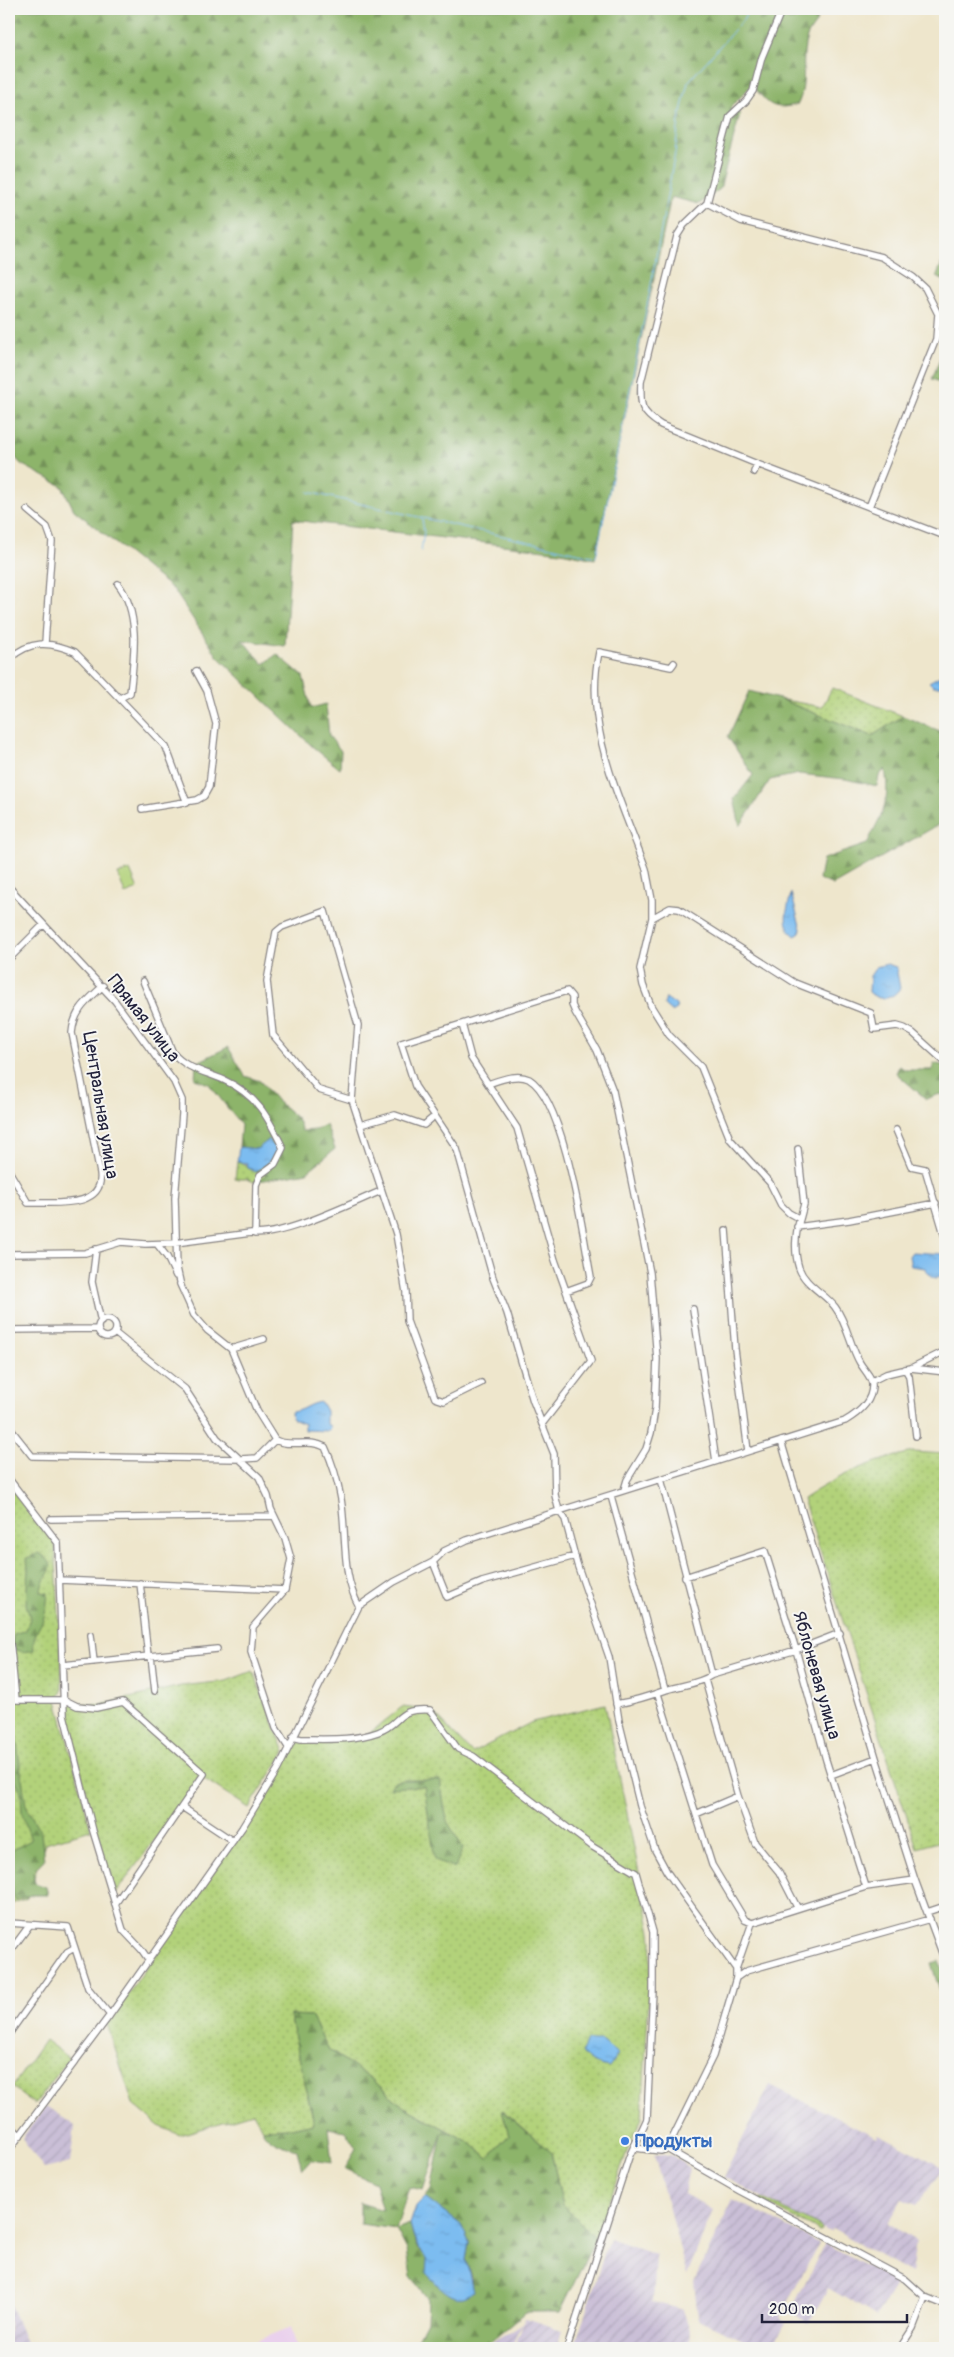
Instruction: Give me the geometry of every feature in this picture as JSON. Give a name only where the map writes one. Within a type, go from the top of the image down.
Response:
[{"type":"street","points":[[782,9],[762,57],[752,91],[746,101],[730,116],[707,203],[684,225],[677,236],[642,382],[641,406],[649,418],[661,425],[945,536]]},
{"type":"street","points":[[707,203],[741,221],[882,257],[913,277],[925,288],[938,314],[936,339],[870,507]]},
{"type":"street","points":[[754,472],[757,464]]},
{"type":"street","points":[[27,510],[47,527],[52,541],[46,643]]},
{"type":"street","points":[[118,584],[126,594],[132,613],[133,663],[130,693],[120,698]]},
{"type":"street","points":[[9,659],[23,648],[46,643],[55,644],[75,652],[166,747],[187,803]]},
{"type":"street","points":[[674,663],[671,667],[599,652],[594,680],[596,717],[608,769],[646,869],[652,900],[652,918],[640,969],[642,985],[651,1006],[669,1035],[701,1067],[730,1139],[770,1183],[781,1205],[789,1213],[800,1218]]},
{"type":"street","points":[[142,809],[187,803],[204,796],[208,787],[216,724],[207,691],[196,671]]},
{"type":"street","name":"Прямая улица","points":[[9,887],[43,925],[103,986],[163,1064],[182,1100],[175,1198],[175,1244],[181,1286]]},
{"type":"street","points":[[652,918],[670,908],[679,909],[795,983],[870,1013],[874,1029],[897,1026],[913,1033],[945,1062]]},
{"type":"street","points":[[352,1100],[319,1090],[273,1035],[267,980],[276,932],[282,927],[325,911],[358,1025],[352,1100],[400,1251],[406,1292],[407,1321],[435,1398],[444,1401],[481,1383]]},
{"type":"street","points":[[9,959],[43,925]]},
{"type":"street","points":[[143,981],[173,1053],[186,1065],[225,1081],[258,1102],[283,1148],[275,1164],[260,1175],[256,1185],[255,1234]]},
{"type":"street","name":"Центральная улица","points":[[9,1171],[28,1203],[78,1201],[92,1196],[98,1191],[101,1183],[100,1173],[72,1033],[75,1015],[103,986]]},
{"type":"street","points":[[624,1490],[627,1480],[646,1449],[655,1409],[657,1359],[650,1273],[646,1248],[633,1199],[618,1108],[606,1071],[575,1012],[572,1005],[572,997],[567,991],[401,1043],[415,1086],[457,1149],[493,1278],[542,1424],[554,1454],[555,1495],[559,1510],[565,1518],[575,1556],[610,1657],[619,1721],[640,1806],[655,1850],[666,1872],[736,1969]]},
{"type":"street","points":[[462,1024],[471,1058],[518,1128],[566,1292],[591,1362],[542,1424]]},
{"type":"street","points":[[488,1084],[513,1077],[527,1078],[539,1087],[569,1157],[591,1277],[588,1283],[566,1292]]},
{"type":"street","points":[[360,1125],[395,1115],[424,1126],[431,1119]]},
{"type":"street","points":[[896,1130],[911,1166],[925,1169],[944,1234]]},
{"type":"street","points":[[9,2150],[110,2015],[233,1840],[273,1778],[359,1606],[394,1582],[433,1562],[444,1551],[467,1540],[845,1421],[856,1415],[870,1395],[872,1381],[860,1362],[836,1308],[810,1283],[799,1268],[796,1246],[797,1227],[804,1204],[798,1149]]},
{"type":"street","points":[[9,1254],[85,1253],[122,1242],[175,1244],[255,1234],[261,1236],[283,1230],[381,1191]]},
{"type":"street","points":[[797,1227],[859,1218],[936,1203]]},
{"type":"street","points":[[726,1230],[734,1349],[748,1451]]},
{"type":"street","points":[[157,1244],[167,1256],[194,1315],[207,1330],[231,1349],[257,1412],[274,1440],[293,1443],[310,1442],[325,1447],[331,1461],[341,1499],[348,1580],[359,1606]]},
{"type":"street","points":[[96,1249],[92,1282],[101,1322],[98,1329],[100,1334],[105,1337],[111,1337],[115,1333],[116,1324],[112,1320],[106,1319],[101,1322]]},
{"type":"street","points":[[693,1309],[716,1461]]},
{"type":"street","points":[[9,1330],[98,1329]]},
{"type":"street","points":[[115,1333],[185,1389],[217,1438],[259,1477],[285,1538],[291,1559],[285,1590],[253,1626],[251,1652],[276,1728],[288,1747]]},
{"type":"street","points":[[231,1349],[264,1339]]},
{"type":"street","points":[[872,1381],[945,1352]]},
{"type":"street","points":[[908,1368],[945,1372]]},
{"type":"street","points":[[908,1368],[916,1436]]},
{"type":"street","points":[[9,1427],[32,1456],[257,1458],[274,1440]]},
{"type":"street","points":[[781,1441],[876,1758],[915,1880],[945,1961]]},
{"type":"street","points":[[9,1478],[58,1542],[64,1665],[64,1715],[93,1831],[123,1930],[148,1959]]},
{"type":"street","points":[[662,1479],[712,1675]]},
{"type":"street","points":[[611,1496],[664,1690]]},
{"type":"street","points":[[51,1519],[274,1516]]},
{"type":"street","name":"Яблоневая улица","points":[[686,1578],[765,1551],[866,1887]]},
{"type":"street","points":[[433,1562],[447,1596],[482,1582],[575,1556]]},
{"type":"street","points":[[60,1580],[285,1590]]},
{"type":"street","points":[[140,1583],[155,1691]]},
{"type":"street","points":[[9,1631],[9,1646],[16,1700],[65,1700],[76,1706],[96,1708],[123,1702],[204,1774],[115,1904]]},
{"type":"street","points":[[616,1704],[706,1680],[712,1675],[796,1650],[840,1633]]},
{"type":"street","points":[[91,1635],[94,1662]]},
{"type":"street","points":[[64,1665],[217,1648]]},
{"type":"street","points":[[706,1680],[738,1796],[755,1843],[779,1872],[796,1907]]},
{"type":"street","points":[[658,1694],[712,1865],[745,1920],[752,1922],[866,1887],[915,1880]]},
{"type":"street","points":[[293,1737],[301,1739],[357,1739],[381,1732],[404,1713],[413,1709],[430,1710],[458,1749],[473,1756],[593,1847],[636,1873],[653,1932],[653,1990],[647,2119],[634,2148],[567,2348]]},
{"type":"street","points":[[831,1775],[876,1758]]},
{"type":"street","points":[[696,1814],[738,1796]]},
{"type":"street","points":[[182,1807],[233,1840]]},
{"type":"street","points":[[927,1912],[945,1906]]},
{"type":"street","points":[[736,1978],[746,1971],[930,1920]]},
{"type":"street","points":[[666,2149],[713,2056],[736,1978],[736,1969],[752,1922]]},
{"type":"street","points":[[9,1923],[28,1926],[68,1927],[88,1988],[110,2015]]},
{"type":"street","points":[[9,1953],[28,1926]]},
{"type":"street","points":[[9,2031],[67,1952],[74,1948]]},
{"type":"street","points":[[9,2126],[14,2128],[20,2136]]},
{"type":"street","points":[[634,2148],[666,2149],[740,2191],[905,2279],[925,2296],[945,2305]]},
{"type":"street","points":[[900,2348],[913,2328],[925,2296]]},
{"type":"shaded area","points":[[770,2085],[877,2137],[879,2134],[944,2168],[916,2205],[902,2199],[888,2224],[916,2241],[911,2273],[832,2229],[830,2232],[723,2177]]},
{"type":"shaded area","points":[[46,2106],[75,2126],[70,2163],[44,2169],[22,2138]]},
{"type":"shaded area","points":[[654,2155],[674,2156],[689,2168],[684,2194],[713,2210],[687,2275]]},
{"type":"shaded area","points":[[733,2199],[819,2243],[780,2317],[785,2324],[772,2348],[760,2348],[698,2319],[694,2282]]},
{"type":"shaded area","points":[[609,2239],[656,2255],[653,2302],[683,2310],[691,2333],[689,2348],[574,2348]]},
{"type":"shaded area","points":[[825,2243],[897,2282],[876,2316],[828,2288],[809,2323],[790,2313]]},
{"type":"shaded area","points":[[9,2302],[24,2338],[29,2348],[9,2348]]},
{"type":"shaded area","points":[[525,2318],[562,2330],[557,2348],[514,2348],[523,2325],[517,2333],[512,2348],[483,2348],[524,2323]]},
{"type":"shaded area","points":[[291,2327],[297,2348],[239,2348]]},
{"type":"green space","points":[[9,9],[820,9],[817,21],[807,37],[805,45],[803,88],[798,104],[782,107],[771,104],[752,85],[729,109],[740,114],[720,189],[699,204],[671,197],[595,559],[561,552],[293,520],[285,646],[242,640],[264,664],[277,654],[303,676],[311,708],[326,704],[329,736],[341,751],[340,769],[314,748],[218,657],[174,590],[74,510],[62,486],[21,464],[9,450]]},
{"type":"green space","points":[[945,256],[945,281],[936,277]]},
{"type":"green space","points":[[945,347],[945,384],[932,379]]},
{"type":"green space","points":[[832,688],[903,716],[872,736],[779,699],[822,707]]},
{"type":"green space","points":[[749,691],[779,699],[872,736],[903,716],[945,733],[945,821],[833,885],[819,879],[823,859],[867,844],[886,800],[887,781],[885,769],[879,776],[877,786],[845,779],[799,774],[770,780],[740,826],[734,799],[753,775],[728,737]]},
{"type":"green space","points":[[130,870],[138,889],[125,894],[118,874]]},
{"type":"green space","points":[[228,1047],[245,1076],[260,1081],[276,1100],[297,1118],[302,1131],[315,1130],[326,1125],[335,1149],[307,1172],[254,1182],[268,1174],[256,1172],[269,1162],[257,1149],[239,1147],[241,1125],[209,1084],[195,1079],[196,1063]]},
{"type":"green space","points":[[934,1063],[945,1066],[945,1096],[940,1094],[926,1099],[896,1073],[899,1066],[906,1070],[932,1070]]},
{"type":"green space","points":[[237,1162],[268,1174],[254,1182],[247,1179],[235,1179]]},
{"type":"green space","points":[[913,1452],[945,1454],[945,1840],[917,1848],[803,1499],[829,1483],[869,1464]]},
{"type":"green space","points":[[9,1484],[55,1542],[62,1691],[57,1700],[91,1830],[45,1843],[27,1898],[9,1905]]},
{"type":"green space","points":[[39,1553],[46,1558],[51,1567],[44,1580],[41,1592],[48,1593],[46,1608],[35,1636],[34,1650],[23,1652],[11,1648],[14,1634],[26,1630],[30,1618],[26,1604],[27,1558]]},
{"type":"green space","points":[[253,1671],[285,1752],[249,1808],[201,1777],[115,1894],[94,1825],[67,1715],[68,1703],[100,1705],[181,1686],[226,1681]]},
{"type":"green space","points":[[605,1704],[652,1942],[642,2118],[630,2143],[596,2238],[563,2206],[551,2152],[503,2110],[509,2135],[488,2158],[469,2142],[404,2107],[370,2078],[329,2050],[311,2016],[290,2015],[314,2123],[291,2128],[262,2129],[253,2113],[180,2135],[159,2126],[133,2104],[107,2024],[245,1827],[281,1770],[293,1743],[365,1737],[402,1707],[431,1710],[472,1753],[532,1722]]},
{"type":"green space","points":[[14,1723],[26,1806],[41,1833],[44,1860],[33,1871],[35,1883],[46,1887],[48,1895],[31,1895],[15,1900],[9,1878],[9,1852],[31,1840],[22,1814],[21,1792],[9,1765],[9,1727]]},
{"type":"green space","points":[[404,1780],[440,1780],[447,1821],[463,1848],[455,1868],[435,1860],[424,1786],[390,1788],[394,1782]]},
{"type":"green space","points":[[939,1961],[945,1973],[945,2007],[931,1963]]},
{"type":"green space","points":[[290,2015],[311,2016],[329,2050],[370,2078],[404,2107],[469,2142],[488,2158],[509,2135],[502,2110],[551,2152],[563,2206],[596,2238],[560,2312],[526,2312],[483,2348],[437,2348],[436,2345],[434,2348],[413,2348],[427,2321],[428,2299],[411,2277],[407,2250],[396,2229],[360,2224],[360,2203],[383,2210],[375,2183],[345,2169],[356,2148],[345,2131],[328,2128],[332,2163],[311,2160],[302,2170],[297,2150],[272,2140],[262,2129],[291,2128],[314,2123]],"holes":[[[442,2133],[431,2189],[425,2197],[461,2225],[469,2242],[466,2260],[472,2281],[439,2267],[424,2256],[414,2238],[410,2224],[396,2229],[409,2187],[423,2190]]]},
{"type":"green space","points":[[45,2040],[69,2058],[35,2104],[12,2087]]},
{"type":"green space","points":[[761,2198],[821,2227],[822,2230],[819,2231],[760,2201]]},
{"type":"water","points":[[945,673],[945,686],[933,686],[929,682]]},
{"type":"water","points":[[791,893],[801,929],[799,934],[795,936],[790,931],[786,921]]},
{"type":"water","points":[[887,964],[896,967],[900,988],[893,995],[881,998],[869,992],[870,976],[876,967]]},
{"type":"water","points":[[666,998],[676,1005],[677,1009],[672,1012],[664,1005]]},
{"type":"water","points":[[270,1139],[272,1145],[279,1148],[269,1162],[256,1172],[248,1168],[247,1163],[237,1162],[239,1147],[257,1149]]},
{"type":"water","points":[[912,1252],[945,1254],[945,1274],[935,1278],[925,1268],[911,1266],[909,1256]]},
{"type":"water","points":[[321,1402],[326,1411],[326,1424],[330,1426],[329,1431],[304,1430],[304,1424],[292,1419],[291,1412]]},
{"type":"water","points":[[587,2041],[601,2041],[618,2054],[609,2067],[594,2062],[584,2055],[582,2052]]},
{"type":"water","points":[[425,2197],[461,2225],[469,2242],[466,2260],[473,2291],[467,2296],[460,2297],[448,2293],[426,2273],[427,2261],[414,2238],[410,2224],[416,2206]]},
{"type":"waterway","points":[[308,492],[596,557],[648,301],[675,153],[679,120],[688,82],[744,19],[748,9]]},
{"type":"waterway","points":[[421,551],[424,532],[422,518]]},
{"type":"place","name":"Продукты","points":[[625,2141]]}]
